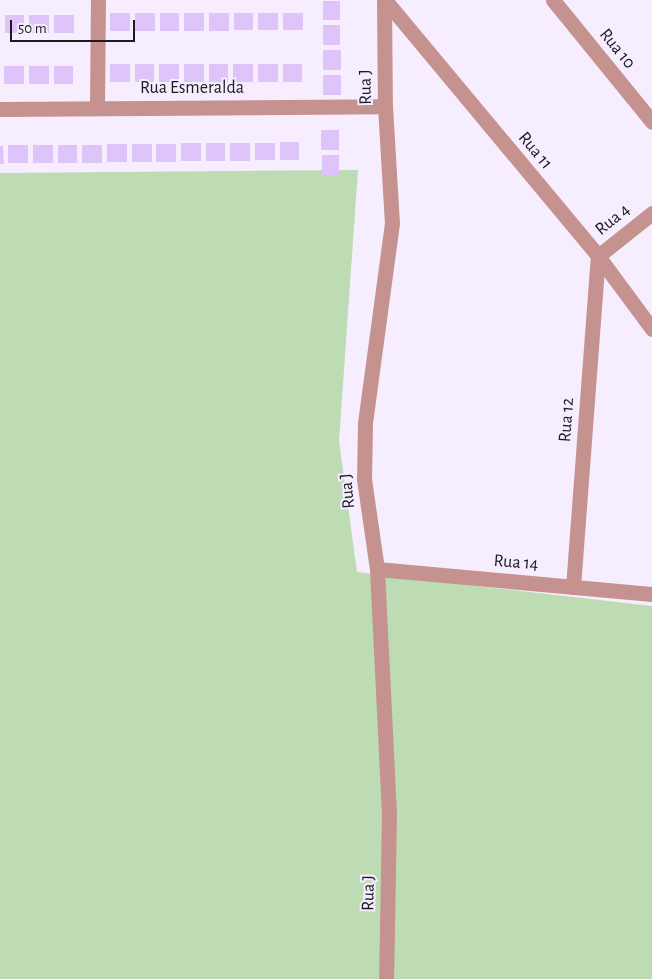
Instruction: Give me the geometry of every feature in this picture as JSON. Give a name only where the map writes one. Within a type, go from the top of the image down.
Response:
[{"type":"street","points":[[97,108],[98,0]]},
{"type":"street","name":"Rua J","points":[[384,0],[385,106],[392,222],[365,424],[364,479],[377,569],[389,813],[386,979]]},
{"type":"street","name":"Rua 11","points":[[384,0],[598,256],[652,329]]},
{"type":"street","name":"Rua 10","points":[[553,0],[652,122]]},
{"type":"street","name":"Rua Esmeralda","points":[[0,109],[385,106]]},
{"type":"street","name":"Rua 4","points":[[598,256],[652,213]]},
{"type":"street","name":"Rua 12","points":[[573,587],[598,256]]},
{"type":"street","name":"Rua 14","points":[[377,569],[652,594]]},
{"type":"green space","points":[[358,170],[339,441],[357,572],[652,606],[652,979],[0,979],[0,173]]},
{"type":"building","points":[[323,1],[340,1],[340,20],[323,20]]},
{"type":"building","points":[[110,13],[130,13],[130,31],[110,31]]},
{"type":"building","points":[[135,13],[155,13],[155,31],[135,31]]},
{"type":"building","points":[[160,13],[179,13],[179,31],[160,31]]},
{"type":"building","points":[[184,13],[204,13],[204,31],[184,31]]},
{"type":"building","points":[[209,13],[229,13],[229,31],[209,31]]},
{"type":"building","points":[[234,13],[253,13],[253,30],[234,30]]},
{"type":"building","points":[[258,13],[278,13],[278,30],[258,30]]},
{"type":"building","points":[[283,13],[303,13],[303,30],[283,30]]},
{"type":"building","points":[[5,15],[24,15],[24,33],[5,33]]},
{"type":"building","points":[[29,15],[49,15],[49,33],[29,33]]},
{"type":"building","points":[[54,15],[74,15],[74,33],[54,33]]},
{"type":"building","points":[[323,25],[340,25],[340,45],[323,45]]},
{"type":"building","points":[[323,50],[341,50],[341,70],[323,70]]},
{"type":"building","points":[[110,64],[130,64],[130,82],[110,82]]},
{"type":"building","points":[[135,64],[154,64],[154,82],[135,82]]},
{"type":"building","points":[[159,64],[179,64],[179,82],[159,82]]},
{"type":"building","points":[[184,64],[204,64],[204,82],[184,82]]},
{"type":"building","points":[[209,64],[228,64],[228,82],[209,82]]},
{"type":"building","points":[[233,64],[253,64],[253,82],[233,82]]},
{"type":"building","points":[[258,64],[278,64],[278,82],[258,82]]},
{"type":"building","points":[[283,64],[302,64],[302,82],[283,82]]},
{"type":"building","points":[[4,66],[24,66],[24,84],[4,84]]},
{"type":"building","points":[[29,66],[49,66],[49,84],[29,84]]},
{"type":"building","points":[[54,66],[73,66],[73,84],[54,84]]},
{"type":"building","points":[[323,75],[341,75],[341,95],[323,95]]},
{"type":"building","points":[[321,130],[339,130],[339,150],[321,150]]},
{"type":"building","points":[[280,142],[299,142],[299,160],[280,160]]},
{"type":"building","points":[[181,143],[201,143],[201,161],[181,161]]},
{"type":"building","points":[[206,143],[225,143],[225,161],[206,161]]},
{"type":"building","points":[[230,143],[250,143],[250,161],[230,161]]},
{"type":"building","points":[[255,143],[275,143],[275,160],[255,160]]},
{"type":"building","points":[[107,144],[127,144],[127,162],[107,162]]},
{"type":"building","points":[[132,144],[152,144],[152,162],[132,162]]},
{"type":"building","points":[[156,144],[176,144],[176,162],[156,162]]},
{"type":"building","points":[[8,145],[28,145],[28,163],[8,163]]},
{"type":"building","points":[[33,145],[53,145],[53,163],[33,163]]},
{"type":"building","points":[[58,145],[77,145],[77,163],[58,163]]},
{"type":"building","points":[[82,145],[102,145],[102,163],[82,163]]},
{"type":"building","points":[[0,146],[3,146],[4,164],[0,164]]},
{"type":"building","points":[[322,155],[339,155],[339,175],[322,175]]}]
